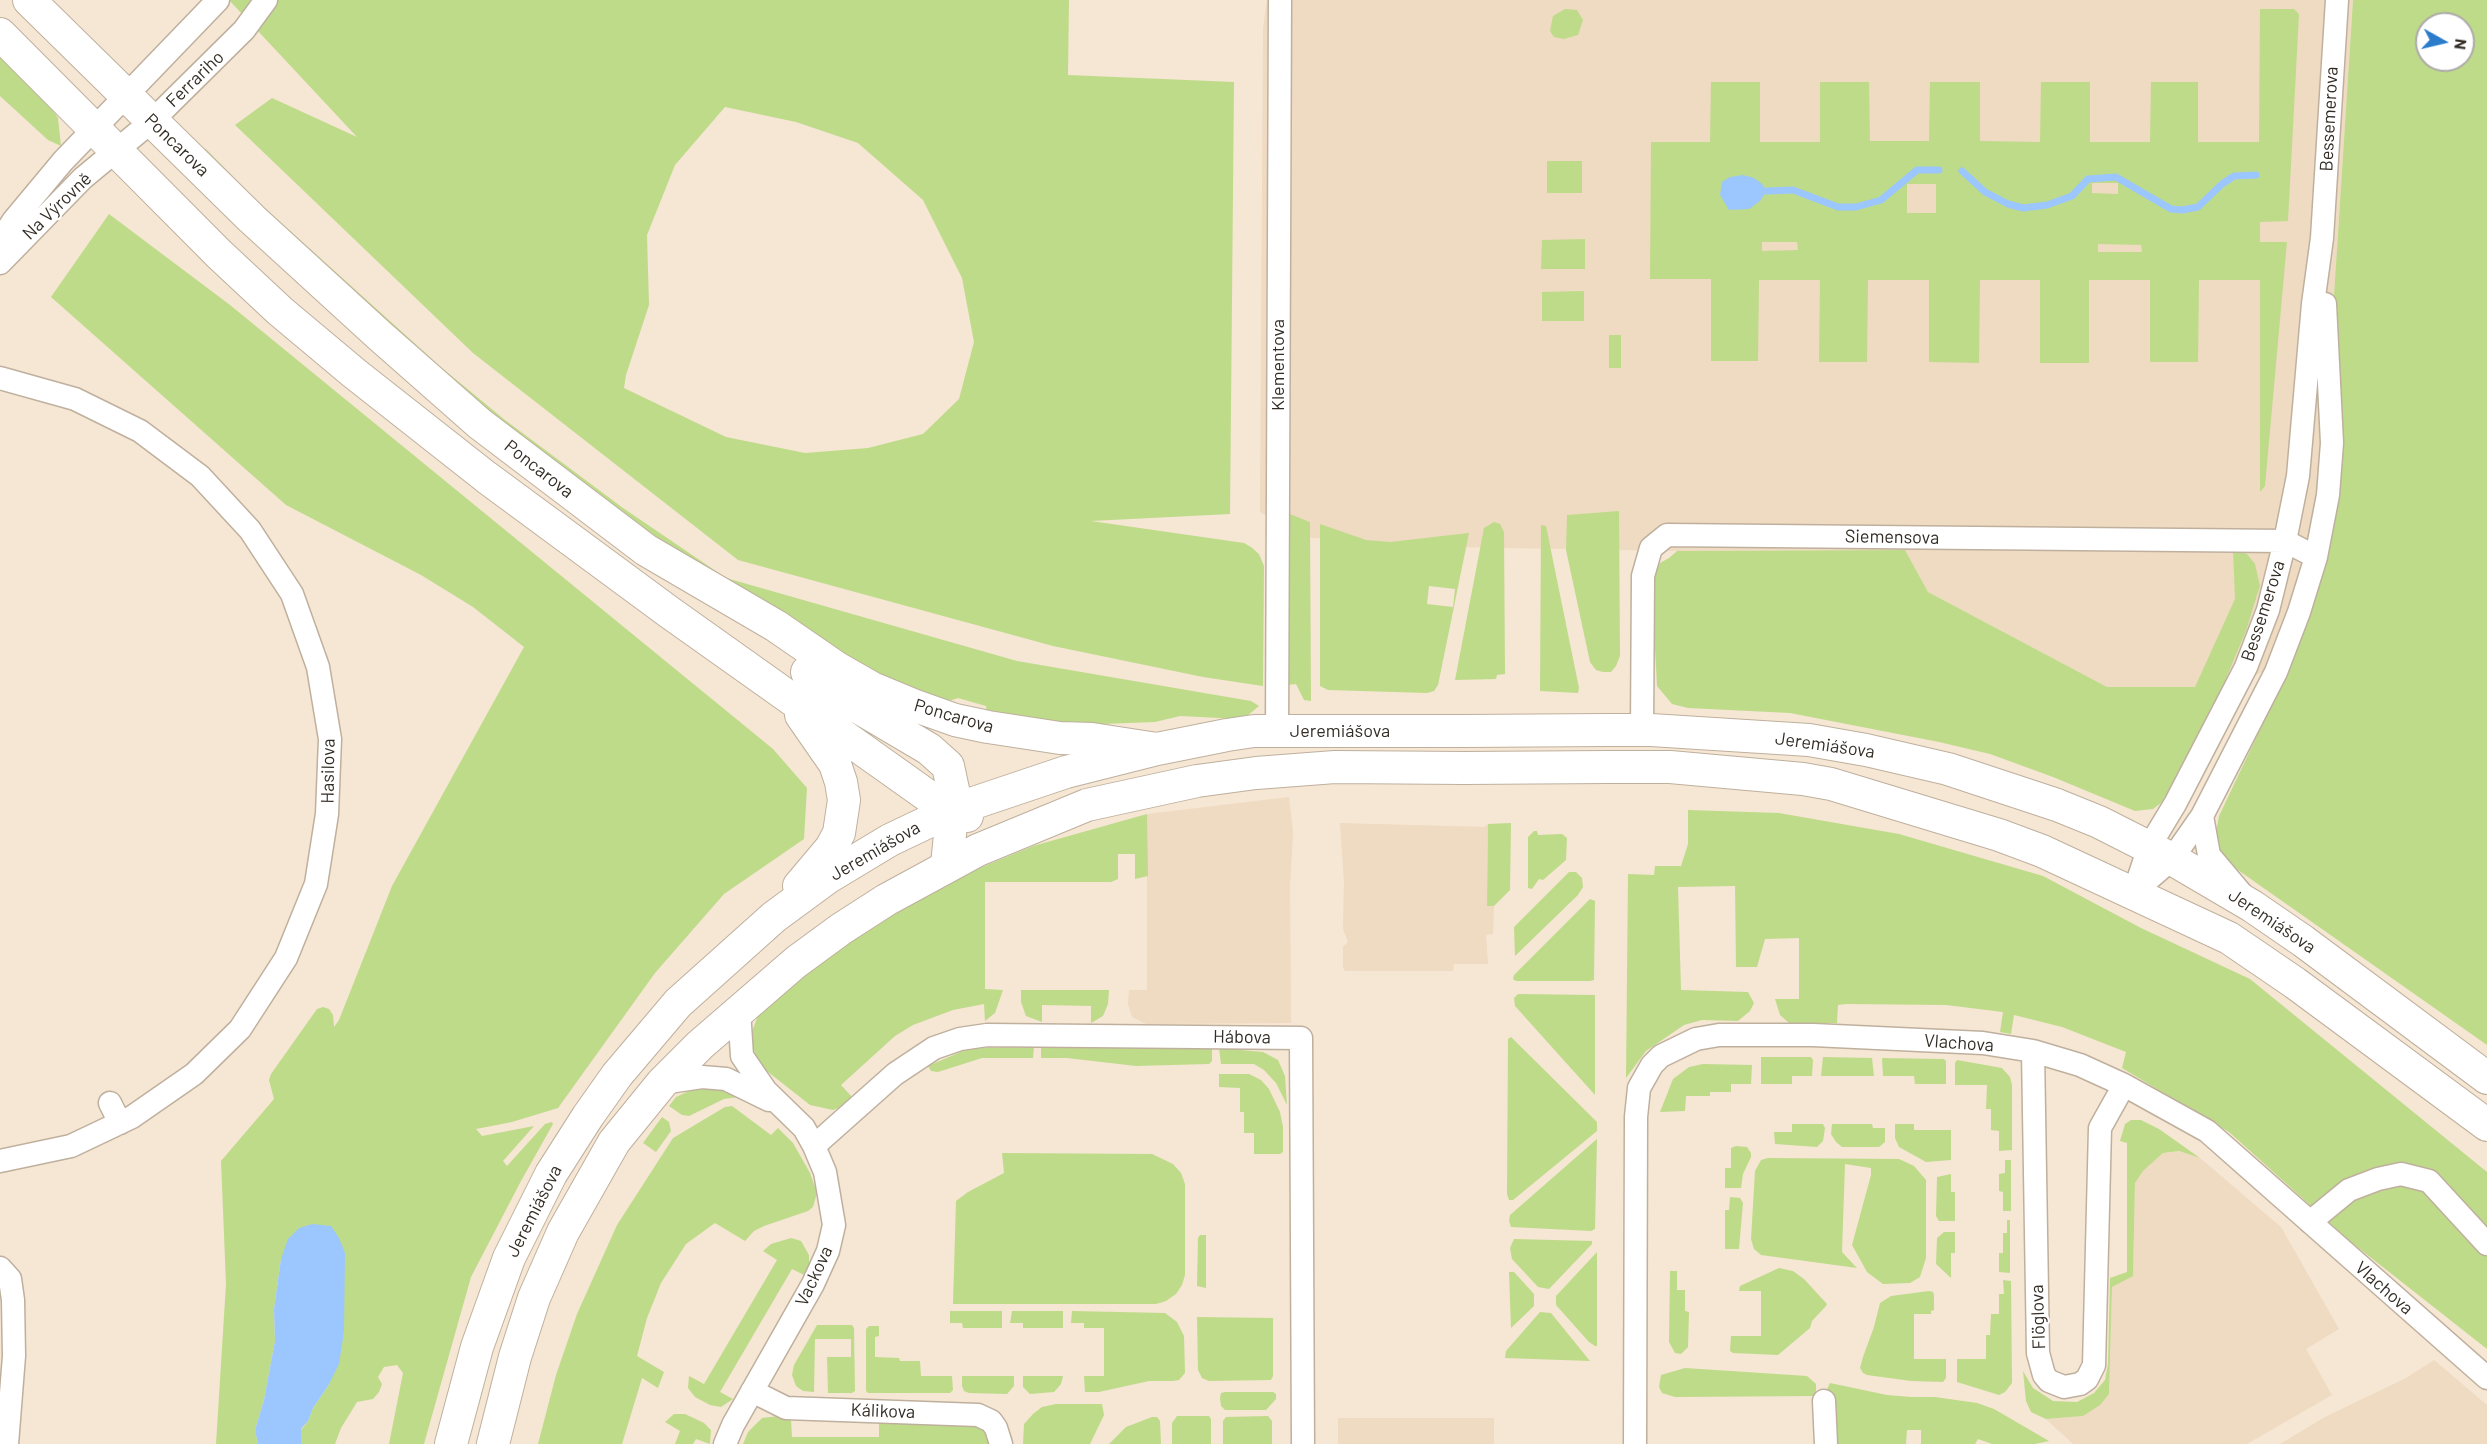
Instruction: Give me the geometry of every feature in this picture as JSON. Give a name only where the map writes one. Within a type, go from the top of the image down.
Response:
[{"type":"main road","name":"Poncarova","points":[[29,0],[312,275],[480,424],[646,550],[776,626],[837,668],[872,688],[913,705],[955,720],[988,728],[1059,738],[1092,739],[1157,749]]},
{"type":"main road","name":"Poncarova","points":[[0,34],[219,254],[354,373],[555,529],[935,801],[1012,834]]},
{"type":"main road","points":[[646,550],[765,642],[842,696],[939,757],[948,766],[953,779],[953,810],[947,866]]},
{"type":"main road","points":[[774,917],[831,848],[839,833],[843,817],[842,782],[834,764],[789,697]]},
{"type":"main road","name":"Jeremiášova","points":[[451,1444],[477,1347],[509,1258],[551,1174],[594,1107],[648,1036],[717,966],[774,917],[827,878],[890,840],[953,810],[1066,772],[1157,749],[1227,735],[1277,731],[1642,730],[1809,740],[1866,750],[1948,770],[2014,789],[2099,822],[2161,853],[2252,906],[2303,941],[2487,1078]]},
{"type":"main road","name":"Jeremiášova","points":[[493,1444],[524,1327],[563,1232],[614,1142],[662,1083],[739,1010],[841,929],[886,900],[947,866],[1012,834],[1087,805],[1197,781],[1256,773],[1335,767],[1670,767],[1831,784],[1999,835],[2042,851],[2134,892],[2240,944],[2487,1125]]},
{"type":"street","points":[[125,95],[218,0]]},
{"type":"street","name":"Ferrariho","points":[[117,152],[152,121],[244,30],[266,0]]},
{"type":"street","name":"Klementova","points":[[1277,731],[1280,0]]},
{"type":"street","name":"Bessemerova","points":[[2161,853],[2175,804],[2246,667],[2268,610],[2285,540],[2298,476],[2313,304],[2322,238],[2337,0]]},
{"type":"street","name":"Na Výrovně","points":[[0,242],[37,191],[125,95]]},
{"type":"street","name":"Na Výrovně","points":[[0,263],[83,178],[117,152]]},
{"type":"street","name":"Bessemerova","points":[[2134,892],[2161,853],[2202,816],[2276,672],[2299,612],[2316,556],[2328,495],[2332,443],[2322,238]]},
{"type":"street","name":"Hasilova","points":[[0,378],[75,399],[140,431],[200,476],[250,530],[292,594],[318,667],[330,739],[327,814],[316,884],[286,958],[240,1029],[194,1074],[132,1117],[115,1113],[71,1146],[0,1161]]},
{"type":"street","name":"Siemensova","points":[[1642,730],[1643,576],[1651,548],[1667,535],[2285,540],[2316,556]]},
{"type":"street","points":[[2202,816],[2209,855],[2252,906]]},
{"type":"street","name":"Vackova","points":[[725,1444],[752,1391],[813,1284],[828,1251],[834,1225],[825,1172],[814,1146],[804,1128],[766,1091],[742,1056],[739,1010]]},
{"type":"street","name":"Hábova","points":[[814,1146],[895,1074],[934,1048],[960,1039],[987,1035],[1301,1038],[1303,1444]]},
{"type":"street","name":"Vlachova","points":[[1635,1444],[1636,1107],[1642,1080],[1661,1056],[1706,1037],[1764,1035],[1983,1043],[2033,1051],[2080,1065],[2124,1085],[2207,1131],[2487,1377]]},
{"type":"street","name":"Flöglova","points":[[2033,1051],[2038,1353],[2044,1375],[2049,1381],[2064,1387],[2080,1384],[2086,1379],[2094,1365],[2100,1128],[2124,1085]]},
{"type":"street","name":"Vackova","points":[[662,1083],[702,1077],[726,1079],[781,1106]]},
{"type":"street","points":[[2310,1222],[2349,1190],[2378,1179],[2401,1174],[2429,1181],[2487,1244]]},
{"type":"street","points":[[0,1268],[10,1279],[14,1300],[14,1356],[7,1444]]},
{"type":"street","name":"Kálikova","points":[[752,1391],[786,1408],[978,1415],[991,1421],[1001,1444]]},
{"type":"street","points":[[1824,1401],[1826,1444]]},
{"type":"shaded area","points":[[1267,0],[2353,0],[2333,311],[2309,612],[2294,658],[2221,690],[2196,687],[2107,687],[1928,592],[1905,550],[1677,551],[1452,547],[1299,537],[1260,512],[1263,28]]},
{"type":"shaded area","points":[[1289,797],[1293,832],[1290,885],[1291,1023],[1146,1024],[1132,1017],[1128,1004],[1129,990],[1147,990],[1147,814]]},
{"type":"shaded area","points":[[1340,823],[1484,827],[1488,824],[1487,906],[1494,906],[1493,934],[1486,935],[1488,964],[1454,964],[1453,971],[1345,971],[1343,947],[1348,942],[1343,929],[1344,882]]},
{"type":"shaded area","points":[[2179,1151],[2200,1158],[2281,1227],[2339,1329],[2306,1349],[2332,1395],[2247,1444],[2073,1444],[2046,1419],[2083,1416],[2109,1394],[2112,1287],[2133,1275],[2135,1183],[2143,1171],[2163,1153]]},
{"type":"shaded area","points":[[2434,1360],[2487,1405],[2487,1444],[2280,1444],[2325,1417],[2406,1378]]},
{"type":"shaded area","points":[[1338,1418],[1494,1418],[1494,1444],[1338,1444]]},
{"type":"green space","points":[[229,0],[1069,0],[1068,75],[1234,82],[1230,514],[1091,521],[1244,543],[1259,554],[1264,566],[1263,686],[1203,677],[1053,646],[738,560],[473,353],[235,125],[272,98],[357,137]],"holes":[[[725,107],[796,122],[858,143],[923,200],[962,278],[974,342],[959,399],[923,434],[868,448],[805,453],[726,437],[624,388],[626,375],[649,305],[647,235],[675,165]]]},
{"type":"green space","points":[[2353,0],[2487,0],[2487,1045],[2228,863],[2221,855],[2215,838],[2219,816],[2294,658],[2309,612],[2333,311]]},
{"type":"green space","points":[[1565,9],[1577,10],[1583,20],[1578,35],[1564,39],[1554,37],[1550,31],[1553,16]]},
{"type":"green space","points":[[2260,9],[2294,9],[2299,14],[2288,221],[2260,222],[2260,242],[2287,242],[2265,486],[2260,492],[2260,280],[2199,280],[2198,362],[2150,362],[2150,280],[2089,280],[2089,363],[2040,363],[2040,280],[1980,280],[1979,363],[1929,362],[1929,280],[1868,280],[1867,362],[1819,362],[1820,280],[1759,280],[1758,361],[1711,361],[1711,279],[1650,279],[1651,142],[1710,142],[1711,82],[1760,82],[1760,142],[1820,142],[1820,82],[1869,82],[1870,141],[1929,141],[1930,82],[1980,82],[1980,141],[2040,142],[2041,82],[2090,82],[2090,142],[2150,142],[2151,82],[2198,82],[2198,142],[2259,142]],"holes":[[[2092,183],[2118,183],[2118,194],[2092,193]],[[1907,184],[1936,184],[1936,213],[1907,213]],[[1762,242],[1797,242],[1798,250],[1762,251]],[[2098,244],[2141,245],[2142,252],[2098,252]]]},
{"type":"green space","points":[[0,54],[46,100],[58,118],[61,146],[48,140],[0,96]]},
{"type":"green space","points":[[206,149],[256,200],[442,368],[505,420],[623,508],[726,578],[1017,661],[1251,701],[1259,706],[1240,719],[1180,716],[1155,722],[1076,725],[987,715],[986,706],[958,698],[940,704],[864,672],[698,569],[502,426],[198,150]]},
{"type":"green space","points":[[1547,161],[1582,161],[1582,193],[1547,193]]},
{"type":"green space","points":[[109,214],[230,305],[773,749],[807,788],[804,839],[724,894],[655,973],[558,1108],[512,1122],[476,1129],[482,1136],[534,1126],[503,1161],[507,1166],[545,1124],[552,1122],[553,1124],[471,1277],[424,1444],[389,1444],[403,1373],[397,1365],[384,1367],[378,1377],[382,1384],[379,1392],[373,1399],[357,1402],[341,1428],[335,1444],[301,1444],[301,1430],[328,1386],[344,1332],[344,1324],[281,1259],[274,1309],[275,1341],[264,1400],[255,1430],[258,1444],[216,1444],[226,1284],[221,1161],[274,1099],[269,1080],[271,1074],[317,1009],[323,1007],[329,1009],[333,1015],[334,1027],[339,1020],[392,886],[524,647],[473,607],[421,575],[286,505],[51,297]]},
{"type":"green space","points":[[1585,239],[1585,269],[1541,269],[1542,240]]},
{"type":"green space","points":[[1584,291],[1584,321],[1542,321],[1542,292]]},
{"type":"green space","points":[[1609,335],[1621,335],[1621,368],[1609,368]]},
{"type":"green space","points":[[1619,511],[1620,656],[1611,672],[1603,672],[1596,670],[1590,662],[1566,550],[1567,515]]},
{"type":"green space","points":[[1287,513],[1310,522],[1311,701],[1304,700],[1296,684],[1287,685]]},
{"type":"green space","points":[[1494,522],[1500,524],[1504,532],[1505,674],[1497,675],[1496,679],[1455,680],[1484,528]]},
{"type":"green space","points":[[1320,524],[1366,540],[1390,542],[1469,533],[1438,685],[1434,691],[1427,693],[1328,690],[1320,686]],"holes":[[[1429,586],[1455,589],[1453,607],[1427,604]]]},
{"type":"green space","points":[[1541,525],[1546,526],[1579,688],[1578,693],[1540,691]]},
{"type":"green space","points":[[2233,548],[2247,554],[2255,564],[2260,586],[2246,631],[2221,690],[2181,771],[2161,803],[2153,809],[2135,811],[1990,754],[1790,713],[1688,708],[1672,704],[1657,686],[1652,592],[1654,577],[1660,563],[1677,551],[1905,550],[1928,592],[2107,687],[2195,687],[2235,599]]},
{"type":"green space","points":[[1688,810],[1779,813],[1899,834],[2043,876],[2141,928],[2250,979],[2487,1172],[2487,1349],[2351,1242],[2229,1132],[2122,1068],[2126,1052],[2062,1027],[2014,1015],[2011,1034],[2000,1032],[2003,1012],[1946,1005],[1846,1004],[1838,1005],[1837,1023],[1789,1023],[1780,1015],[1775,999],[1799,999],[1799,938],[1765,939],[1757,967],[1736,967],[1735,886],[1678,887],[1681,990],[1748,992],[1754,1003],[1750,1011],[1738,1021],[1702,1020],[1684,1025],[1646,1051],[1626,1078],[1628,874],[1654,875],[1655,866],[1681,866],[1688,844]]},
{"type":"green space","points":[[1147,814],[1148,876],[1135,879],[1135,854],[1118,854],[1118,879],[1111,882],[985,882],[985,989],[1003,990],[995,1013],[985,1021],[984,1004],[953,1010],[913,1025],[895,1036],[841,1085],[852,1097],[847,1105],[833,1110],[810,1105],[763,1068],[755,1055],[751,1034],[761,1008],[859,933],[972,871],[1033,846]]},
{"type":"green space","points":[[1511,823],[1510,890],[1494,906],[1487,906],[1488,824]]},
{"type":"green space","points":[[1537,831],[1538,835],[1562,834],[1567,838],[1566,860],[1543,880],[1539,879],[1532,889],[1528,888],[1528,837]]},
{"type":"green space","points":[[1569,872],[1576,872],[1582,878],[1583,887],[1578,895],[1515,956],[1514,927]]},
{"type":"green space","points":[[1590,899],[1595,901],[1594,980],[1516,981],[1513,979],[1514,975]]},
{"type":"green space","points":[[1021,990],[1109,990],[1108,1004],[1103,1016],[1091,1023],[1091,1006],[1042,1005],[1042,1022],[1026,1016],[1021,1002]]},
{"type":"green space","points":[[1518,994],[1595,995],[1595,1095],[1515,1006],[1514,998]]},
{"type":"green space","points":[[1511,1037],[1597,1122],[1597,1131],[1513,1200],[1509,1200],[1507,1194],[1508,1039]]},
{"type":"green space","points":[[1034,1047],[1033,1058],[982,1058],[938,1072],[931,1071],[928,1066],[965,1050]]},
{"type":"green space","points":[[1041,1047],[1212,1048],[1212,1061],[1209,1064],[1136,1066],[1067,1058],[1041,1058]]},
{"type":"green space","points":[[1219,1048],[1263,1052],[1278,1060],[1285,1076],[1287,1105],[1276,1083],[1264,1070],[1254,1064],[1221,1064]]},
{"type":"green space","points":[[1761,1057],[1811,1057],[1813,1060],[1812,1076],[1792,1076],[1792,1084],[1761,1084]]},
{"type":"green space","points":[[1823,1057],[1872,1058],[1874,1076],[1821,1076]]},
{"type":"green space","points":[[1882,1058],[1944,1059],[1946,1061],[1946,1084],[1915,1084],[1914,1076],[1883,1076]]},
{"type":"green space","points":[[1957,1060],[2002,1068],[2010,1077],[2012,1150],[1999,1151],[1999,1131],[1991,1130],[1991,1109],[1986,1109],[1987,1085],[1955,1085]]},
{"type":"green space","points":[[1703,1064],[1752,1065],[1751,1084],[1731,1084],[1731,1092],[1710,1092],[1710,1096],[1686,1096],[1685,1111],[1660,1112],[1673,1079],[1689,1067]]},
{"type":"green space","points":[[1219,1074],[1249,1074],[1261,1080],[1269,1089],[1280,1112],[1283,1127],[1283,1152],[1254,1154],[1254,1133],[1244,1133],[1244,1112],[1240,1112],[1240,1088],[1219,1087]]},
{"type":"green space","points":[[695,1088],[723,1088],[739,1097],[724,1099],[689,1116],[682,1115],[669,1106],[676,1097]]},
{"type":"green space","points":[[732,1106],[771,1135],[778,1128],[793,1143],[810,1173],[817,1193],[813,1207],[808,1211],[754,1231],[745,1241],[715,1223],[686,1244],[661,1283],[647,1318],[637,1356],[664,1372],[658,1388],[642,1378],[622,1444],[538,1444],[556,1375],[577,1314],[617,1225],[673,1138],[725,1107]]},
{"type":"green space","points":[[662,1117],[669,1122],[671,1131],[656,1152],[643,1143]]},
{"type":"green space","points":[[2131,1120],[2141,1120],[2159,1129],[2200,1158],[2179,1151],[2163,1153],[2143,1171],[2135,1183],[2133,1276],[2112,1287],[2109,1394],[2100,1405],[2083,1416],[2046,1419],[2031,1412],[2026,1401],[2023,1371],[2033,1388],[2053,1401],[2077,1402],[2094,1393],[2105,1380],[2108,1364],[2110,1278],[2127,1272],[2127,1143],[2120,1141],[2125,1124]]},
{"type":"green space","points":[[1792,1124],[1823,1124],[1825,1128],[1823,1141],[1817,1147],[1775,1144],[1774,1132],[1792,1132]]},
{"type":"green space","points":[[1832,1124],[1872,1124],[1873,1128],[1885,1128],[1885,1142],[1879,1147],[1842,1147],[1831,1134]]},
{"type":"green space","points":[[1895,1124],[1914,1124],[1914,1130],[1951,1130],[1951,1160],[1926,1162],[1899,1147],[1895,1138]]},
{"type":"green space","points":[[1597,1139],[1595,1229],[1591,1231],[1511,1227],[1510,1215]]},
{"type":"green space","points":[[1747,1147],[1751,1157],[1743,1174],[1741,1188],[1725,1188],[1725,1168],[1731,1168],[1731,1148]]},
{"type":"green space","points":[[1002,1153],[1152,1154],[1173,1164],[1181,1173],[1185,1184],[1185,1275],[1176,1294],[1156,1304],[953,1304],[956,1201],[1004,1173]]},
{"type":"green space","points":[[1768,1158],[1899,1159],[1914,1166],[1926,1180],[1926,1258],[1920,1277],[1910,1283],[1883,1284],[1867,1272],[1852,1245],[1871,1168],[1845,1164],[1842,1252],[1857,1268],[1761,1255],[1754,1249],[1751,1239],[1755,1171],[1761,1160]]},
{"type":"green space","points":[[2005,1160],[2011,1160],[2011,1211],[2003,1211],[2003,1192],[1999,1191],[1999,1174],[2005,1173]]},
{"type":"green space","points":[[1951,1174],[1951,1192],[1955,1192],[1955,1221],[1939,1221],[1936,1216],[1937,1177]]},
{"type":"green space","points":[[1730,1197],[1740,1198],[1743,1203],[1739,1249],[1725,1249],[1725,1210],[1729,1210]]},
{"type":"green space","points":[[2007,1220],[2010,1220],[2010,1273],[1999,1272],[1999,1253],[2003,1253],[2003,1233],[2007,1233]]},
{"type":"green space","points":[[1944,1232],[1955,1232],[1955,1253],[1951,1253],[1951,1278],[1936,1264],[1937,1238]]},
{"type":"green space","points":[[1200,1235],[1206,1235],[1206,1288],[1197,1286],[1198,1238]]},
{"type":"green space","points":[[791,1238],[801,1241],[809,1255],[809,1268],[806,1276],[792,1269],[720,1392],[733,1399],[721,1407],[710,1405],[695,1397],[688,1388],[689,1376],[704,1384],[777,1260],[763,1251],[771,1244]]},
{"type":"green space","points":[[1514,1239],[1592,1241],[1592,1244],[1549,1289],[1538,1287],[1512,1259],[1510,1248]]},
{"type":"green space","points":[[1597,1252],[1597,1346],[1595,1346],[1556,1305],[1556,1296]]},
{"type":"green space","points":[[1779,1268],[1793,1271],[1804,1279],[1827,1304],[1826,1306],[1812,1321],[1810,1328],[1778,1355],[1733,1353],[1730,1351],[1731,1336],[1761,1336],[1761,1291],[1739,1291],[1740,1286]]},
{"type":"green space","points":[[1670,1271],[1677,1271],[1677,1290],[1685,1290],[1685,1311],[1689,1312],[1688,1347],[1681,1354],[1675,1353],[1669,1342]]},
{"type":"green space","points":[[1509,1272],[1514,1272],[1534,1294],[1534,1306],[1511,1328]]},
{"type":"green space","points":[[2003,1280],[2011,1281],[2012,1383],[2005,1392],[1999,1395],[1957,1382],[1957,1359],[1986,1359],[1986,1335],[1990,1335],[1991,1314],[1999,1314],[1999,1294],[2004,1294]]},
{"type":"green space","points":[[1929,1291],[1934,1295],[1934,1310],[1931,1314],[1914,1314],[1914,1359],[1946,1359],[1946,1378],[1943,1382],[1911,1381],[1863,1373],[1860,1368],[1880,1303],[1891,1296]]},
{"type":"green space","points":[[950,1311],[1002,1311],[1002,1328],[963,1328],[962,1323],[950,1323]]},
{"type":"green space","points":[[1012,1311],[1063,1311],[1063,1328],[1023,1328],[1023,1323],[1010,1323]]},
{"type":"green space","points":[[1072,1311],[1165,1313],[1177,1322],[1184,1336],[1185,1373],[1179,1380],[1149,1381],[1099,1392],[1085,1392],[1084,1376],[1104,1376],[1104,1328],[1084,1328],[1084,1323],[1071,1323]]},
{"type":"green space","points":[[1540,1312],[1551,1313],[1590,1361],[1505,1358],[1506,1351]]},
{"type":"green space","points":[[1197,1317],[1273,1318],[1273,1376],[1271,1380],[1209,1381],[1202,1378],[1198,1370]]},
{"type":"green space","points":[[817,1325],[852,1325],[854,1328],[855,1391],[852,1393],[828,1393],[827,1357],[851,1357],[851,1339],[815,1339],[814,1392],[803,1391],[796,1386],[792,1375],[794,1365]]},
{"type":"green space","points":[[869,1326],[879,1326],[879,1336],[875,1337],[875,1357],[920,1361],[921,1376],[952,1376],[953,1390],[950,1393],[868,1393],[866,1391],[866,1329]]},
{"type":"green space","points":[[1685,1368],[1807,1376],[1816,1384],[1816,1396],[1675,1397],[1662,1393],[1659,1387],[1661,1375]]},
{"type":"green space","points":[[962,1376],[1014,1376],[1014,1386],[1007,1394],[969,1393],[964,1391]]},
{"type":"green space","points":[[1023,1376],[1063,1376],[1061,1384],[1054,1392],[1030,1394],[1023,1387]]},
{"type":"green space","points":[[1830,1383],[1887,1395],[1935,1397],[1977,1403],[1994,1409],[2049,1441],[2035,1444],[1992,1444],[1978,1439],[1975,1444],[1921,1444],[1921,1430],[1907,1430],[1906,1444],[1828,1444],[1826,1391]]},
{"type":"green space","points":[[1273,1392],[1276,1394],[1276,1399],[1266,1410],[1225,1410],[1221,1406],[1220,1398],[1221,1393]]},
{"type":"green space","points":[[1056,1404],[1102,1404],[1104,1415],[1090,1444],[1023,1444],[1024,1424],[1042,1407]]},
{"type":"green space","points":[[674,1414],[685,1414],[704,1423],[711,1430],[710,1444],[696,1439],[693,1444],[675,1444],[680,1431],[665,1422]]},
{"type":"green space","points":[[779,1416],[791,1420],[792,1437],[879,1437],[879,1418],[977,1422],[991,1432],[994,1444],[743,1444],[748,1432],[762,1418]]},
{"type":"green space","points":[[1177,1416],[1209,1416],[1211,1444],[1172,1444],[1172,1423]]},
{"type":"green space","points":[[1268,1416],[1272,1421],[1272,1444],[1223,1444],[1223,1421],[1226,1417]]},
{"type":"green space","points":[[1157,1417],[1160,1421],[1161,1444],[1109,1444],[1126,1427]]},
{"type":"water","points":[[1743,175],[1754,178],[1767,191],[1760,201],[1749,209],[1729,210],[1720,195],[1722,182],[1730,177]]},
{"type":"water","points":[[312,1224],[331,1226],[345,1253],[344,1332],[339,1364],[313,1408],[308,1421],[301,1429],[301,1444],[258,1444],[255,1430],[264,1400],[275,1341],[274,1309],[281,1259],[288,1239],[299,1228]]},
{"type":"waterway","points":[[1767,191],[1793,190],[1838,207],[1856,207],[1881,200],[1917,170],[1939,170]]},
{"type":"waterway","points":[[1962,171],[1985,192],[2008,204],[2023,208],[2047,205],[2072,196],[2088,179],[2116,177],[2171,209],[2182,210],[2198,207],[2234,176],[2256,175]]}]
